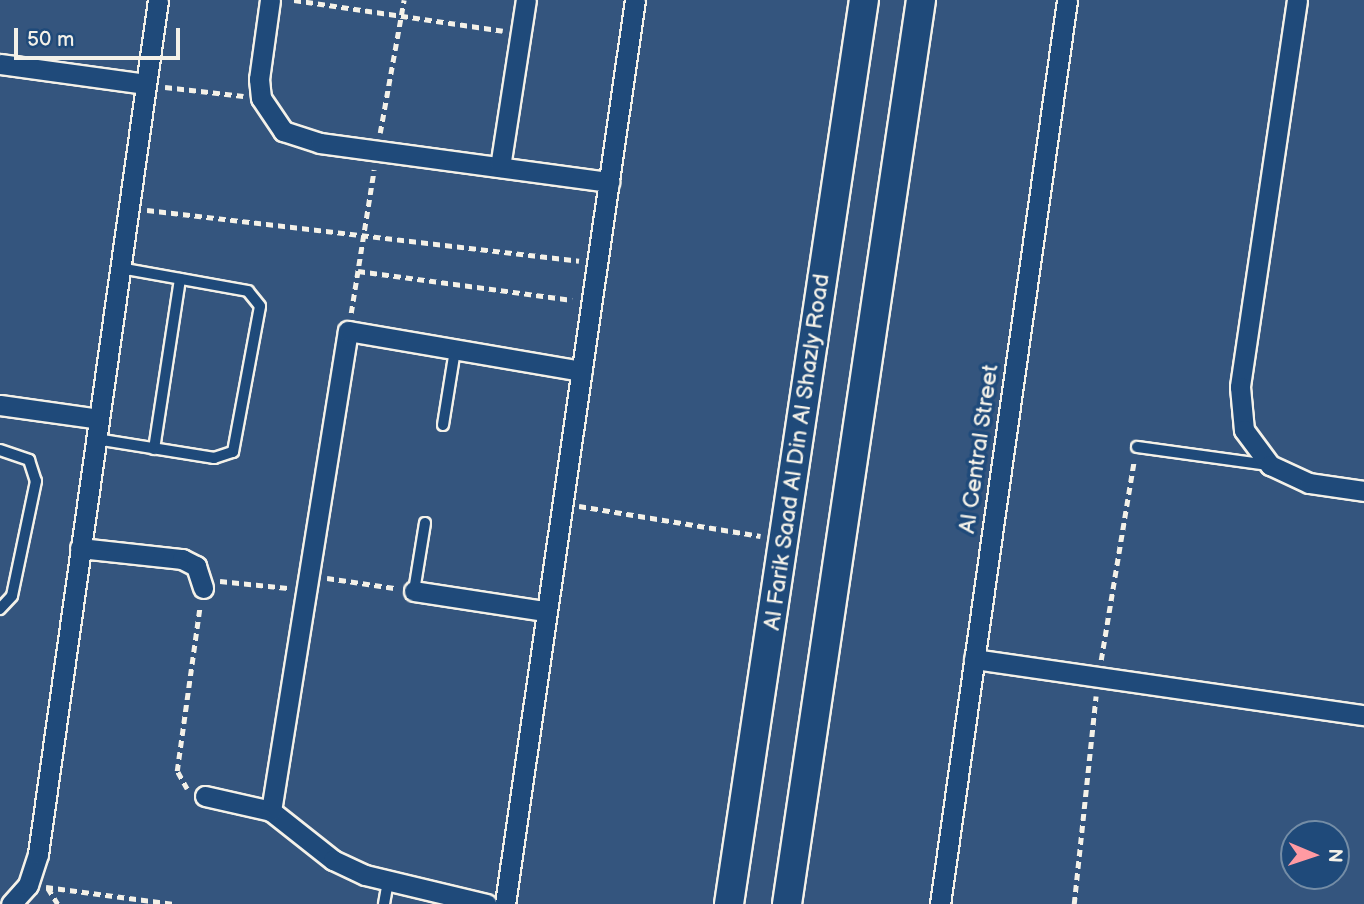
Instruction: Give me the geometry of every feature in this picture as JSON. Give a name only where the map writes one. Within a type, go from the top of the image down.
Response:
[{"type":"street","points":[[11,904],[38,886],[36,862],[158,0]]},
{"type":"street","points":[[270,0],[259,79],[261,98],[283,131],[301,140],[609,182]]},
{"type":"street","points":[[500,167],[526,0]]},
{"type":"street","points":[[505,904],[545,611],[635,0]]},
{"type":"street","name":"Al Farik Saad Al Din Al Shazly Road","points":[[729,904],[864,0]]},
{"type":"street","points":[[787,904],[921,0]]},
{"type":"street","name":"Al Central Street","points":[[940,904],[1067,0]]},
{"type":"street","points":[[1297,0],[1240,387],[1244,430],[1270,465],[1309,483],[1364,491]]},
{"type":"street","points":[[0,64],[146,84]]},
{"type":"street","points":[[271,811],[348,331],[582,372]]},
{"type":"street","points":[[0,405],[99,419]]},
{"type":"street","points":[[80,548],[182,559],[196,566],[203,584]]},
{"type":"street","points":[[414,591],[545,611]]},
{"type":"street","points":[[974,659],[1364,715]]},
{"type":"street","points":[[205,796],[271,811],[332,860],[388,882],[487,904]]},
{"type":"lane","points":[[96,439],[221,458],[233,452],[260,306],[248,291],[120,268]]},
{"type":"lane","points":[[154,449],[180,279]]},
{"type":"lane","points":[[443,425],[455,350]]},
{"type":"lane","points":[[1138,447],[1270,465]]},
{"type":"lane","points":[[0,450],[29,460],[36,481],[12,596],[0,609]]},
{"type":"lane","points":[[414,591],[425,523]]},
{"type":"lane","points":[[384,904],[388,882]]},
{"type":"path","points":[[294,0],[521,34]]},
{"type":"path","points":[[146,84],[261,98]]},
{"type":"path","points":[[128,208],[597,264]]},
{"type":"path","points":[[358,271],[592,303]]},
{"type":"path","points":[[561,503],[784,540]]},
{"type":"path","points":[[205,796],[184,787],[177,771],[203,584],[308,582],[414,591]]},
{"type":"path","points":[[38,886],[58,904]]},
{"type":"path","points":[[38,886],[174,904]]}]
